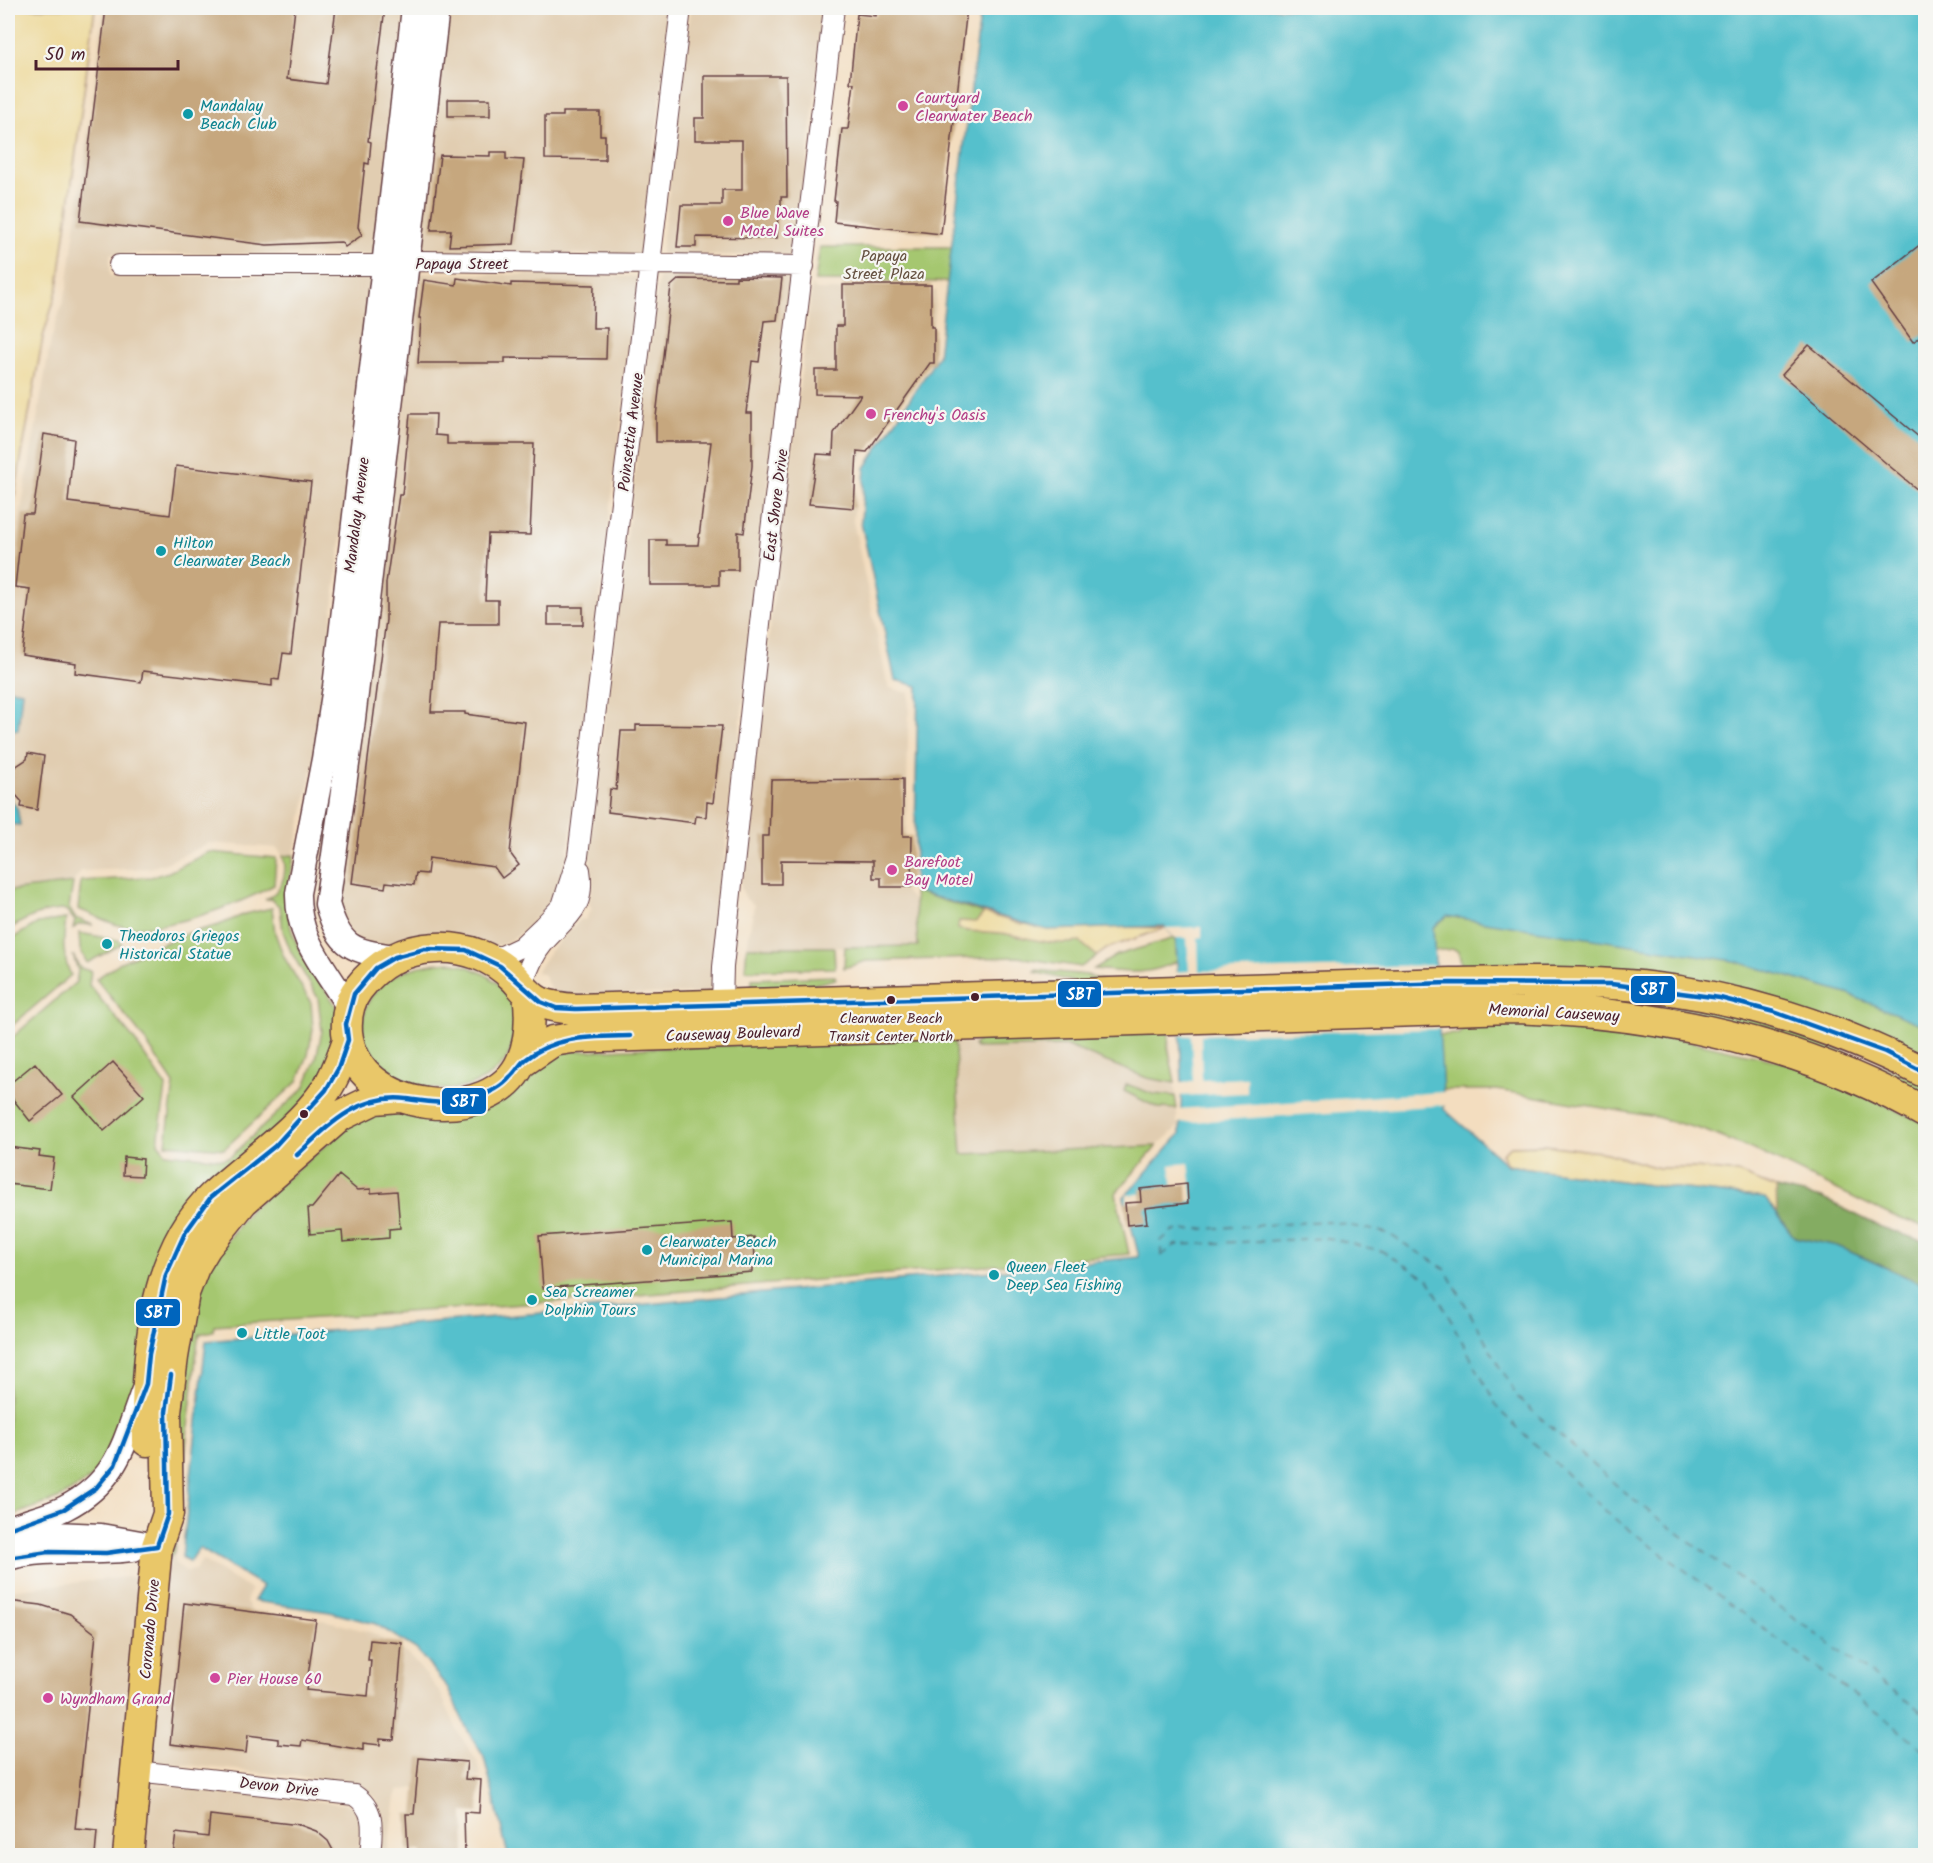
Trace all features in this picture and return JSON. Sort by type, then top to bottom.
[{"type":"main road","points":[[435,948],[466,950],[482,956],[500,966],[525,990],[530,1033],[522,1062],[510,1078],[492,1092],[446,1105],[399,1097],[364,1074],[354,1058],[348,1040],[349,1008],[354,994],[376,968],[395,957],[435,948]]},
{"type":"main road","name":"Memorial Causeway","points":[[1166,1005],[1450,997],[1611,984],[1720,998],[1774,1012],[1885,1052],[1926,1073]]},
{"type":"main road","name":"Causeway Boulevard","points":[[525,990],[556,1008],[576,1009],[722,1004],[1166,1005]]},
{"type":"main road","name":"Memorial Causeway","points":[[1450,997],[1651,1018],[1708,1029],[1815,1063],[1865,1083],[1926,1113]]},
{"type":"main road","name":"Causeway Boulevard","points":[[522,1062],[553,1041],[572,1038],[1166,1005]]},
{"type":"main road","name":"Coronado Drive","points":[[157,1546],[148,1513],[146,1384],[151,1344],[166,1275],[185,1233],[211,1197],[275,1146],[326,1090],[338,1069],[348,1040]]},
{"type":"main road","name":"Coronado Drive","points":[[128,1856],[157,1546],[168,1514],[166,1412],[174,1347],[184,1293],[194,1267],[206,1247],[243,1201],[340,1116],[375,1099],[399,1097]]},
{"type":"street","name":"Mandalay Avenue","points":[[395,957],[358,952],[343,939],[332,920],[327,904],[351,736],[395,264],[414,8]]},
{"type":"street","name":"Mandalay Avenue","points":[[349,1008],[327,970],[313,954],[304,936],[298,915],[298,893],[333,698],[395,264],[437,8]]},
{"type":"street","name":"Poinsettia Avenue","points":[[482,956],[502,956],[521,947],[549,920],[562,906],[578,856],[681,8]]},
{"type":"street","name":"East Shore Drive","points":[[722,1004],[723,967],[753,681],[834,8]]},
{"type":"street","name":"Papaya Street","points":[[119,265],[804,266]]},
{"type":"street","name":"Poinsettia Avenue","points":[[525,990],[529,964],[544,943],[578,907],[583,886],[578,856]]},
{"type":"street","points":[[8,1531],[63,1509],[96,1488],[115,1465],[146,1384]]},
{"type":"street","points":[[8,1531],[101,1536],[157,1546]]},
{"type":"street","points":[[8,1558],[48,1552],[106,1553],[157,1546]]},
{"type":"street","name":"Devon Drive","points":[[136,1771],[354,1795],[365,1802],[372,1815],[370,1856]]},
{"type":"shaded area","points":[[104,8],[405,8],[376,254],[110,254],[110,276],[373,276],[315,756],[294,855],[283,856],[277,848],[209,843],[166,863],[149,868],[81,871],[73,883],[8,891],[8,584],[51,340],[67,288]]},
{"type":"shaded area","points":[[447,8],[671,8],[642,255],[417,251]]},
{"type":"shaded area","points":[[691,8],[825,8],[796,255],[661,255]]},
{"type":"shaded area","points":[[414,273],[639,277],[569,846],[567,847],[568,855],[554,899],[516,937],[500,945],[393,946],[362,942],[350,931],[341,915],[337,885]]},
{"type":"shaded area","points":[[659,277],[793,277],[725,854],[712,993],[553,995],[544,975],[537,972],[538,969],[551,950],[581,919],[585,920],[592,908],[589,904],[593,884],[589,848]]},
{"type":"shaded area","points":[[812,286],[816,290],[937,291],[930,352],[858,463],[853,521],[887,682],[890,688],[909,693],[905,885],[906,893],[915,902],[919,947],[747,947],[754,905],[746,899],[741,888],[742,854]]},
{"type":"shaded area","points":[[1169,1030],[1179,1126],[1157,1146],[962,1154],[954,1036]]},
{"type":"shaded area","points":[[174,1552],[176,1564],[186,1571],[195,1570],[202,1560],[251,1590],[246,1601],[251,1610],[328,1621],[373,1633],[410,1656],[440,1692],[459,1734],[477,1761],[481,1777],[397,1791],[387,1855],[379,1855],[380,1809],[374,1796],[359,1785],[344,1781],[147,1761],[166,1561]]},
{"type":"shaded area","points":[[145,1575],[118,1855],[8,1855],[8,1590]]},
{"type":"shaded area","points":[[145,1783],[351,1805],[362,1818],[360,1855],[138,1856]]},
{"type":"green space","name":"Papaya Street Plaza","points":[[820,247],[952,247],[948,282],[815,281]]},
{"type":"green space","points":[[209,852],[276,858],[274,885],[222,908],[162,925],[120,926],[78,909],[81,881],[151,877],[169,872]]},
{"type":"green space","points":[[294,855],[288,904],[292,932],[303,955],[338,1009],[329,1064],[136,1382],[107,1458],[90,1479],[60,1498],[8,1517],[8,1041],[76,982],[78,971],[73,955],[80,968],[91,971],[89,985],[135,1041],[166,1087],[158,1143],[166,1153],[223,1159],[230,1157],[304,1088],[316,1059],[322,1031],[318,998],[291,952],[283,931],[280,907],[271,899],[265,900],[282,882],[285,870],[283,856]]},
{"type":"green space","points":[[73,883],[69,908],[75,918],[93,925],[79,924],[73,929],[75,921],[66,910],[58,910],[35,915],[8,930],[8,891]]},
{"type":"green space","points":[[914,891],[984,913],[976,922],[959,921],[959,929],[1001,933],[1049,942],[1080,942],[1097,956],[1081,967],[1018,957],[866,961],[844,968],[845,947],[918,946]]},
{"type":"green space","points":[[272,908],[275,933],[284,957],[311,1003],[313,1029],[308,1055],[298,1081],[224,1149],[166,1144],[174,1084],[142,1036],[96,979],[121,962],[185,934],[219,925],[245,914]]},
{"type":"green space","points":[[1447,916],[1691,952],[1811,981],[1869,1001],[1925,1026],[1925,1056],[1859,1026],[1462,970],[1459,952],[1454,949],[1434,951],[1433,928]]},
{"type":"green space","points":[[66,919],[64,948],[71,975],[8,1029],[8,941],[38,923]]},
{"type":"green space","points":[[79,933],[118,940],[122,944],[87,963],[80,949]]},
{"type":"green space","points":[[1175,938],[1177,961],[1166,966],[1136,972],[1094,969],[1117,955]]},
{"type":"green space","points":[[747,947],[834,947],[835,968],[745,970]]},
{"type":"green space","points":[[451,962],[487,975],[505,991],[514,1012],[513,1044],[505,1061],[492,1074],[476,1083],[459,1088],[422,1087],[404,1081],[389,1072],[372,1057],[365,1044],[363,1033],[366,1008],[382,984],[394,976],[422,966]]},
{"type":"green space","points":[[1035,970],[1087,975],[1106,982],[1082,984],[1035,972]]},
{"type":"green space","points":[[835,976],[836,979],[785,991],[752,990],[752,979]]},
{"type":"green space","points":[[1580,992],[1741,1013],[1925,1082],[1925,1100],[1580,999]]},
{"type":"green space","points":[[1465,1021],[1604,1022],[1800,1066],[1925,1123],[1925,1227],[1892,1216],[1759,1152],[1703,1130],[1656,1117],[1497,1090],[1441,1090],[1438,1035],[1460,1034]]},
{"type":"green space","points":[[1169,1030],[1168,1047],[1175,1083],[1147,1078],[1067,1046],[976,1048],[974,1045],[980,1038]]},
{"type":"green space","points":[[954,1036],[962,1154],[1157,1146],[1116,1193],[1129,1254],[567,1301],[214,1325],[213,1331],[200,1334],[198,1340],[174,1552],[166,1561],[176,1412],[203,1272],[250,1210],[361,1115],[522,1079],[556,1052]]},
{"type":"green space","points":[[1126,1084],[1153,1094],[1175,1096],[1177,1109],[1158,1108],[1124,1091]]},
{"type":"green space","points":[[1776,1188],[1822,1198],[1881,1227],[1925,1242],[1925,1285],[1837,1246],[1794,1237],[1777,1214]]},
{"type":"sand","points":[[8,8],[95,8],[58,287],[43,337],[8,531]]},
{"type":"sand","points":[[984,913],[1021,924],[1165,928],[1108,948],[1097,956],[1080,942],[1049,942],[1001,933],[958,929],[959,921],[976,922]]},
{"type":"sand","points":[[1545,1145],[1607,1153],[1658,1168],[1695,1168],[1738,1173],[1776,1188],[1777,1214],[1765,1198],[1649,1185],[1507,1165],[1502,1153],[1511,1146]]},
{"type":"water","points":[[981,8],[1925,8],[1925,1026],[1847,994],[1734,961],[1447,916],[1433,928],[1444,1109],[1507,1165],[1649,1185],[1765,1198],[1794,1237],[1837,1246],[1925,1285],[1925,1855],[508,1855],[484,1757],[467,1729],[447,1687],[416,1649],[376,1624],[330,1612],[254,1601],[263,1586],[199,1548],[190,1562],[182,1557],[206,1341],[627,1306],[1139,1257],[1124,1197],[1180,1134],[1182,1082],[1176,939],[1164,926],[1047,930],[914,891],[918,686],[895,680],[861,522],[865,468],[938,356]]},
{"type":"water","points":[[8,689],[22,691],[18,730],[8,729]]},
{"type":"water","points":[[8,797],[17,808],[20,825],[8,824]]},
{"type":"pier","points":[[1202,927],[1202,937],[1198,938],[1199,971],[1437,965],[1441,1029],[1201,1035],[1202,1080],[1247,1078],[1247,1093],[1178,1096],[1179,1083],[1193,1081],[1191,1036],[1175,1035],[1174,972],[1189,971],[1187,938],[1175,938],[1165,928]]},
{"type":"pier","points":[[1444,1092],[1446,1105],[1177,1123],[1177,1109]]},
{"type":"pier","points":[[1189,1163],[1193,1201],[1127,1209],[1127,1195],[1173,1190],[1170,1165]]},
{"type":"building","name":"Mandalay Beach Club","points":[[106,8],[295,8],[287,79],[326,84],[336,8],[385,8],[368,141],[371,142],[369,164],[365,163],[358,227],[362,235],[345,247],[341,242],[267,245],[80,221]]},
{"type":"building","name":"Courtyard Clearwater Beach","points":[[877,8],[967,8],[941,234],[834,222],[842,129],[848,129],[854,83],[850,83],[857,14],[876,16]]},
{"type":"building","points":[[704,76],[786,76],[787,197],[781,197],[781,205],[778,205],[777,238],[696,237],[696,247],[677,247],[681,205],[722,205],[722,190],[742,190],[742,140],[695,140],[695,118],[704,118]]},
{"type":"building","points":[[448,99],[490,99],[490,116],[448,116]]},
{"type":"building","points":[[563,112],[600,112],[600,135],[605,135],[605,160],[545,159],[545,116],[563,116]]},
{"type":"building","points":[[490,152],[506,152],[506,159],[524,160],[514,244],[449,246],[451,230],[431,230],[440,155],[490,156]]},
{"type":"building","points":[[1926,240],[1926,333],[1913,342],[1871,283]]},
{"type":"building","points":[[736,277],[782,278],[777,320],[764,321],[759,362],[752,361],[746,413],[752,413],[752,466],[744,533],[738,532],[738,570],[719,570],[719,585],[650,585],[650,540],[666,540],[666,545],[698,545],[711,442],[656,442],[656,417],[671,286],[679,279],[736,280]]},
{"type":"building","points":[[457,278],[511,286],[511,283],[594,285],[593,328],[607,328],[606,359],[505,358],[505,363],[418,363],[421,318],[419,318],[424,280],[456,285]]},
{"type":"building","points":[[843,285],[931,285],[931,327],[934,327],[934,363],[930,363],[867,452],[857,451],[854,508],[809,504],[817,454],[833,455],[834,433],[861,395],[815,394],[815,370],[836,370],[836,326],[843,326]]},
{"type":"building","points":[[1809,345],[1926,443],[1926,497],[1782,375]]},
{"type":"building","points":[[410,414],[436,414],[435,435],[447,436],[447,444],[534,444],[530,535],[488,534],[485,600],[498,600],[498,624],[438,624],[431,712],[465,712],[465,714],[525,722],[510,853],[519,865],[502,878],[494,867],[429,858],[427,874],[416,873],[414,885],[386,882],[385,888],[352,883],[386,620],[386,583],[399,495],[402,495]]},
{"type":"building","name":"Hilton Clearwater Beach","points":[[44,434],[74,439],[68,502],[170,515],[176,466],[311,482],[291,654],[283,653],[279,680],[272,679],[272,686],[143,671],[141,682],[75,673],[76,663],[22,655],[30,589],[15,587],[23,514],[33,514]]},
{"type":"building","points":[[548,607],[583,607],[583,625],[548,625]]},
{"type":"building","points":[[636,725],[722,726],[713,803],[707,802],[706,817],[696,816],[695,823],[608,812],[610,789],[616,790],[621,731],[636,731]]},
{"type":"building","points":[[28,753],[44,756],[37,810],[21,807],[22,802],[8,786],[9,771],[27,759]]},
{"type":"building","points":[[903,779],[903,836],[912,836],[911,887],[881,887],[881,878],[873,878],[873,861],[781,860],[781,884],[762,884],[762,836],[769,836],[771,780]]},
{"type":"building","points":[[113,1062],[144,1096],[104,1131],[74,1097]]},
{"type":"building","points":[[35,1063],[62,1095],[30,1121],[8,1093],[8,1085]]},
{"type":"building","points":[[8,1147],[40,1151],[39,1156],[54,1158],[50,1189],[8,1184]]},
{"type":"building","points":[[124,1157],[143,1159],[142,1176],[123,1175]]},
{"type":"building","points":[[339,1175],[357,1190],[371,1189],[371,1193],[397,1191],[400,1228],[389,1229],[389,1238],[343,1242],[342,1231],[310,1234],[308,1208],[312,1208]]},
{"type":"building","points":[[1187,1184],[1188,1203],[1145,1208],[1147,1223],[1127,1225],[1125,1203],[1141,1202],[1140,1189]]},
{"type":"building","name":"Clearwater Beach Municipal Marina","points":[[732,1222],[733,1239],[754,1237],[755,1261],[752,1261],[752,1272],[543,1288],[539,1236]]},
{"type":"building","name":"Wyndham Grand","points":[[8,1601],[41,1605],[70,1614],[96,1634],[75,1829],[97,1831],[95,1856],[8,1856]]},
{"type":"building","points":[[184,1603],[316,1620],[306,1690],[368,1696],[370,1640],[402,1643],[394,1740],[380,1739],[380,1745],[363,1743],[363,1750],[302,1740],[301,1746],[278,1744],[278,1739],[248,1735],[246,1753],[170,1744]]},
{"type":"building","points":[[419,1758],[467,1762],[465,1779],[481,1780],[479,1813],[464,1812],[465,1856],[422,1856],[422,1851],[408,1851],[406,1814],[414,1814]]},
{"type":"building","points":[[210,1815],[300,1825],[316,1831],[328,1841],[336,1856],[173,1856],[176,1833],[208,1837]]},
{"type":"ferry route","points":[[1161,1256],[1161,1241],[1172,1231],[1327,1221],[1387,1233],[1445,1269],[1518,1398],[1632,1499],[1926,1715]]},
{"type":"ferry route","points":[[1161,1256],[1175,1245],[1328,1238],[1382,1251],[1429,1280],[1499,1410],[1611,1516],[1889,1721],[1926,1752]]},
{"type":"transit line","name":"SBT","points":[[8,1529],[64,1509],[96,1488],[115,1465],[146,1384],[149,1354],[166,1275],[185,1233],[211,1197],[275,1146],[326,1090],[338,1069],[348,1040],[346,1024],[354,994],[376,968],[395,957],[425,949],[466,950],[500,966],[541,1002],[556,1008],[576,1009],[1450,983],[1611,984],[1720,998],[1774,1012],[1885,1052],[1926,1073]]},
{"type":"transit line","name":"SBT","points":[[297,1155],[333,1123],[360,1106],[390,1098],[441,1103],[467,1100],[499,1087],[525,1060],[549,1046],[575,1039],[630,1036]]},
{"type":"transit line","name":"SBT","points":[[8,1558],[48,1552],[106,1553],[157,1546],[168,1514],[166,1412],[171,1375]]},
{"type":"place","name":"Courtyard Clearwater Beach","points":[[903,106]]},
{"type":"place","name":"Mandalay Beach Club","points":[[188,114]]},
{"type":"place","name":"Blue Wave Motel Suites","points":[[728,221]]},
{"type":"place","name":"Frenchy's Oasis","points":[[871,414]]},
{"type":"place","name":"Hilton Clearwater Beach","points":[[161,551]]},
{"type":"place","name":"Barefoot Bay Motel","points":[[892,870]]},
{"type":"place","name":"Theodoros Griegos Historical Statue","points":[[107,944]]},
{"type":"place","name":"Clearwater Beach Transit Center North","points":[[891,1000]]},
{"type":"place","name":"Clearwater Beach Municipal Marina","points":[[647,1250]]},
{"type":"place","name":"Queen Fleet Deep Sea Fishing","points":[[994,1275]]},
{"type":"place","name":"Sea Screamer Dolphin Tours","points":[[532,1300]]},
{"type":"place","name":"Little Toot","points":[[242,1333]]},
{"type":"place","name":"Pier House 60","points":[[215,1678]]},
{"type":"place","name":"Wyndham Grand","points":[[48,1698]]}]
